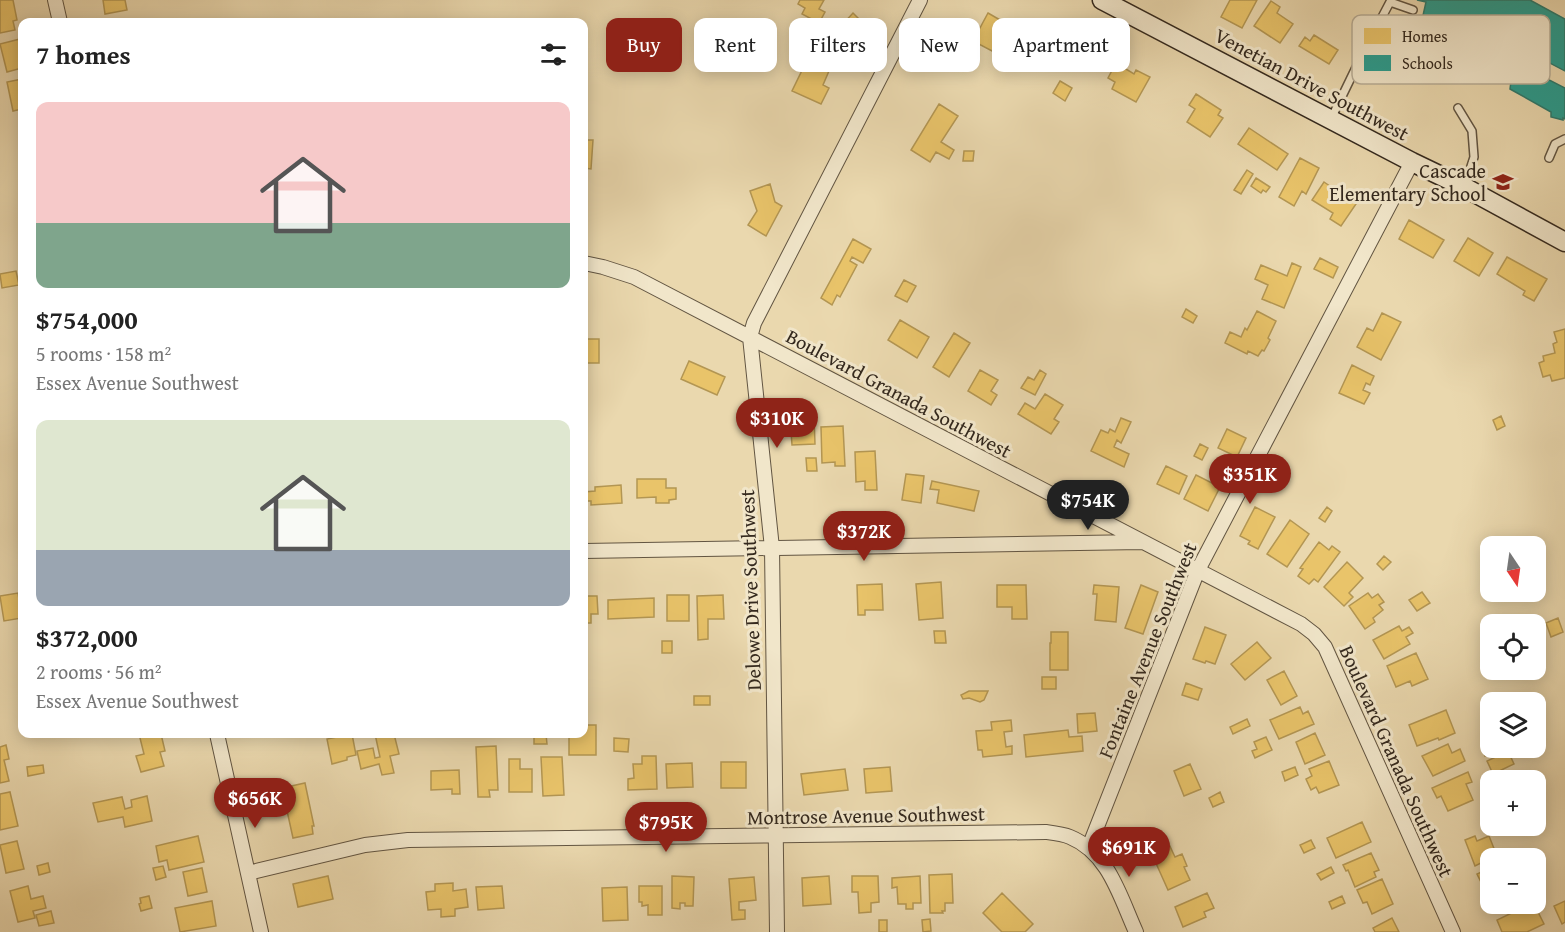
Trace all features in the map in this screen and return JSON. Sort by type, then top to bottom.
[{"type":"street","points":[[55,0],[59,18]]},
{"type":"street","name":"Delowe Drive Southwest","points":[[777,932],[771,548],[750,337],[759,313],[920,0]]},
{"type":"street","name":"Venetian Drive Southwest","points":[[1102,0],[1464,187],[1565,242]]},
{"type":"street","name":"Fontaine Avenue Southwest","points":[[1089,847],[1198,570],[1412,162]]},
{"type":"street","name":"Boulevard Granada Southwest","points":[[588,264],[634,277],[1145,542],[1301,624],[1314,634],[1325,646],[1454,932]]},
{"type":"street","points":[[588,551],[1145,542]]},
{"type":"street","points":[[218,738],[261,932]]},
{"type":"street","name":"Montrose Avenue Southwest","points":[[248,873],[365,845],[408,840],[1046,832],[1069,836],[1089,847]]},
{"type":"street","points":[[1089,847],[1101,859],[1109,873],[1136,932]]},
{"type":"lane","points":[[1383,15],[1390,2],[1413,10]]},
{"type":"lane","points":[[1331,120],[1352,76]]},
{"type":"lane","points":[[1458,108],[1472,130],[1474,157],[1464,187]]},
{"type":"lane","points":[[1549,159],[1555,144],[1565,139]]},
{"type":"building: Homes","points":[[0,0],[13,0],[17,20],[13,21],[15,30],[0,33]]},
{"type":"building: Homes","points":[[103,0],[125,0],[127,10],[105,14]]},
{"type":"building: Homes","points":[[800,0],[824,0],[819,9],[825,12],[822,18],[810,18],[802,14],[805,8],[798,4]]},
{"type":"building: Homes","points":[[1230,0],[1257,0],[1242,28],[1221,17]]},
{"type":"building: Homes","points":[[1271,1],[1280,7],[1277,13],[1293,24],[1280,43],[1254,26]]},
{"type":"building: Homes","points":[[853,13],[858,18],[848,18]]},
{"type":"building: Homes","points":[[988,13],[997,18],[992,18],[992,51],[980,45],[980,28]]},
{"type":"building: Homes","points":[[1314,35],[1338,50],[1329,64],[1299,46],[1305,37],[1310,41]]},
{"type":"building: Homes","points":[[18,40],[18,69],[7,72],[0,44]]},
{"type":"building: Homes","points":[[1136,70],[1150,77],[1136,102],[1112,89],[1115,82],[1108,78],[1111,72],[1130,72],[1134,74]]},
{"type":"building: Homes","points":[[801,72],[829,72],[823,85],[829,88],[821,104],[792,91]]},
{"type":"building: Homes","points":[[18,80],[18,110],[13,111],[7,82]]},
{"type":"building: Homes","points":[[1060,81],[1072,88],[1065,101],[1053,93]]},
{"type":"building: Homes","points":[[1196,94],[1221,110],[1218,115],[1223,118],[1210,137],[1187,122],[1195,109],[1189,105]]},
{"type":"building: Homes","points":[[939,104],[958,116],[941,142],[954,150],[949,159],[936,152],[930,162],[911,150]]},
{"type":"building: Homes","points":[[1249,128],[1288,154],[1277,170],[1238,144]]},
{"type":"building: Homes","points":[[588,140],[593,140],[591,169],[588,169]]},
{"type":"building: Homes","points":[[964,151],[974,151],[973,161],[963,161]]},
{"type":"building: Homes","points":[[1300,158],[1319,168],[1306,194],[1302,191],[1294,206],[1279,197]]},
{"type":"building: Homes","points":[[1247,170],[1253,174],[1241,194],[1234,190]]},
{"type":"building: Homes","points":[[1256,178],[1270,187],[1266,192],[1263,190],[1261,193],[1251,186]]},
{"type":"building: Homes","points":[[1324,182],[1356,204],[1341,226],[1330,219],[1333,213],[1312,200]]},
{"type":"building: Homes","points":[[770,184],[775,202],[782,206],[766,236],[748,225],[757,211],[750,191]]},
{"type":"building: Homes","points":[[1409,220],[1444,240],[1433,258],[1399,239]]},
{"type":"building: Homes","points":[[1468,238],[1493,253],[1479,276],[1454,261]]},
{"type":"building: Homes","points":[[853,239],[871,249],[863,263],[852,257],[850,261],[857,265],[840,297],[837,295],[832,305],[821,298]]},
{"type":"building: Homes","points":[[1507,257],[1547,279],[1534,301],[1523,295],[1525,291],[1497,274]]},
{"type":"building: Homes","points":[[1320,258],[1338,267],[1333,278],[1314,269]]},
{"type":"building: Homes","points":[[1292,263],[1301,267],[1284,308],[1262,299],[1268,285],[1255,279],[1261,265],[1287,276]]},
{"type":"building: Homes","points":[[16,271],[18,285],[2,288],[0,274]]},
{"type":"building: Homes","points":[[904,280],[916,286],[907,302],[895,296]]},
{"type":"building: Homes","points":[[1186,309],[1197,316],[1193,323],[1182,317]]},
{"type":"building: Homes","points":[[1257,311],[1276,321],[1264,351],[1262,350],[1258,356],[1248,351],[1247,354],[1225,343],[1230,332],[1241,337]]},
{"type":"building: Homes","points":[[1382,313],[1401,322],[1381,360],[1357,347],[1367,328],[1373,331]]},
{"type":"building: Homes","points":[[900,320],[929,337],[917,358],[888,340]]},
{"type":"building: Homes","points":[[1565,329],[1565,378],[1552,381],[1550,375],[1543,377],[1539,363],[1544,361],[1543,356],[1555,353],[1553,344],[1557,342],[1554,332]]},
{"type":"building: Homes","points":[[954,333],[970,343],[949,377],[933,367]]},
{"type":"building: Homes","points":[[588,339],[599,339],[599,363],[588,363]]},
{"type":"building: Homes","points":[[689,361],[725,377],[717,395],[681,379]]},
{"type":"building: Homes","points":[[1352,365],[1374,376],[1370,385],[1366,383],[1363,390],[1370,393],[1364,404],[1339,393]]},
{"type":"building: Homes","points":[[980,370],[998,380],[991,391],[997,395],[991,405],[968,391]]},
{"type":"building: Homes","points":[[1040,370],[1046,374],[1035,395],[1021,388],[1028,377],[1034,380]]},
{"type":"building: Homes","points":[[1045,394],[1063,405],[1054,419],[1059,422],[1051,434],[1018,414],[1025,403],[1035,409]]},
{"type":"building: Homes","points":[[814,415],[815,444],[792,445],[790,417]]},
{"type":"building: Homes","points":[[1501,416],[1505,426],[1497,430],[1493,420]]},
{"type":"building: Homes","points":[[1121,418],[1131,422],[1121,443],[1117,440],[1114,447],[1129,454],[1124,467],[1091,451],[1101,430],[1108,433],[1110,429],[1115,432]]},
{"type":"building: Homes","points":[[843,426],[845,466],[835,466],[835,462],[822,463],[821,427]]},
{"type":"building: Homes","points":[[1227,429],[1246,438],[1237,457],[1218,448]]},
{"type":"building: Homes","points":[[1200,444],[1208,448],[1202,460],[1194,456]]},
{"type":"building: Homes","points":[[875,451],[877,490],[865,490],[865,481],[856,482],[855,452]]},
{"type":"building: Homes","points":[[806,458],[816,458],[817,471],[807,471]]},
{"type":"building: Homes","points":[[1166,466],[1187,476],[1179,494],[1157,484]]},
{"type":"building: Homes","points":[[906,474],[924,476],[921,503],[902,500]]},
{"type":"building: Homes","points":[[1196,475],[1220,487],[1208,511],[1184,499]]},
{"type":"building: Homes","points":[[637,479],[666,479],[666,488],[676,488],[676,499],[669,500],[669,503],[656,503],[656,497],[637,498]]},
{"type":"building: Homes","points":[[932,481],[979,491],[974,511],[937,503],[939,490],[930,489]]},
{"type":"building: Homes","points":[[621,485],[622,503],[591,505],[591,501],[588,501],[588,492],[595,491],[595,487]]},
{"type":"building: Homes","points":[[1255,507],[1275,517],[1258,549],[1248,544],[1250,541],[1240,536]]},
{"type":"building: Homes","points":[[1327,507],[1332,511],[1325,522],[1319,518]]},
{"type":"building: Homes","points":[[1290,520],[1309,534],[1287,567],[1267,554]]},
{"type":"building: Homes","points":[[1319,542],[1329,550],[1332,546],[1340,552],[1318,582],[1314,579],[1309,584],[1298,576],[1303,569],[1300,568]]},
{"type":"building: Homes","points":[[1384,556],[1391,562],[1383,570],[1377,564]]},
{"type":"building: Homes","points":[[1347,562],[1363,578],[1349,593],[1353,597],[1344,606],[1324,587]]},
{"type":"building: Homes","points":[[941,582],[943,618],[919,620],[916,584]]},
{"type":"building: Homes","points":[[882,584],[883,610],[865,610],[865,615],[858,615],[857,585]]},
{"type":"building: Homes","points":[[997,585],[1026,585],[1027,619],[1012,619],[1012,607],[997,607]]},
{"type":"building: Homes","points":[[1094,585],[1119,587],[1116,622],[1095,620],[1097,594],[1093,594]]},
{"type":"building: Homes","points":[[1141,585],[1158,592],[1143,634],[1125,628]]},
{"type":"building: Homes","points":[[1422,592],[1430,603],[1417,611],[1409,600]]},
{"type":"building: Homes","points":[[18,593],[18,619],[4,621],[0,596]]},
{"type":"building: Homes","points":[[1368,593],[1372,598],[1378,594],[1384,602],[1379,605],[1383,610],[1373,618],[1375,622],[1365,629],[1349,606]]},
{"type":"building: Homes","points":[[667,595],[689,595],[689,621],[667,621]]},
{"type":"building: Homes","points":[[723,595],[724,619],[708,619],[708,639],[698,640],[697,596]]},
{"type":"building: Homes","points":[[588,596],[597,596],[598,614],[591,614],[591,623],[588,623]]},
{"type":"building: Homes","points":[[654,598],[654,617],[608,619],[608,600]]},
{"type":"building: Homes","points":[[1558,618],[1563,632],[1551,637],[1546,623]]},
{"type":"building: Homes","points":[[1399,626],[1402,631],[1409,627],[1413,633],[1406,637],[1410,644],[1384,659],[1373,640]]},
{"type":"building: Homes","points":[[1205,627],[1226,635],[1215,664],[1193,659]]},
{"type":"building: Homes","points":[[934,631],[945,631],[946,643],[935,643]]},
{"type":"building: Homes","points":[[1051,632],[1068,632],[1068,670],[1050,670]]},
{"type":"building: Homes","points":[[662,641],[672,641],[672,653],[662,653]]},
{"type":"building: Homes","points":[[1257,642],[1271,658],[1245,680],[1231,664]]},
{"type":"building: Homes","points":[[1416,653],[1428,679],[1412,686],[1410,681],[1396,687],[1387,666]]},
{"type":"building: Homes","points":[[1284,671],[1297,696],[1281,705],[1267,680]]},
{"type":"building: Homes","points":[[1042,677],[1056,677],[1056,689],[1042,689]]},
{"type":"building: Homes","points":[[1186,683],[1202,689],[1198,700],[1182,695]]},
{"type":"building: Homes","points":[[969,691],[988,691],[984,700],[980,702],[969,698],[963,699],[961,695]]},
{"type":"building: Homes","points":[[694,696],[710,696],[710,705],[694,705]]},
{"type":"building: Homes","points":[[1300,707],[1303,714],[1308,711],[1314,724],[1279,739],[1270,720]]},
{"type":"building: Homes","points":[[1446,710],[1455,733],[1417,746],[1409,725]]},
{"type":"building: Homes","points":[[1095,713],[1097,731],[1078,733],[1077,714]]},
{"type":"building: Homes","points":[[1247,719],[1250,726],[1233,734],[1230,727]]},
{"type":"building: Homes","points":[[1011,720],[1012,731],[1004,732],[1006,747],[1012,746],[1012,754],[983,757],[982,750],[978,750],[976,731],[992,730],[991,722]]},
{"type":"building: Homes","points":[[588,725],[596,725],[596,755],[569,755],[569,738],[588,738]]},
{"type":"building: Homes","points":[[1068,730],[1069,737],[1082,736],[1083,751],[1026,757],[1024,735]]},
{"type":"building: Homes","points":[[1315,733],[1325,755],[1305,764],[1296,742]]},
{"type":"building: Homes","points":[[1266,737],[1272,750],[1255,758],[1252,751],[1257,749],[1254,742]]},
{"type":"building: Homes","points":[[140,738],[162,738],[165,751],[160,752],[164,766],[141,772],[136,756],[144,754]]},
{"type":"building: Homes","points":[[353,738],[356,755],[332,764],[327,739]]},
{"type":"building: Homes","points":[[376,738],[395,738],[399,754],[390,756],[394,773],[382,775],[379,764],[361,769],[357,751],[373,748],[375,758],[380,757]]},
{"type":"building: Homes","points":[[534,738],[546,738],[547,744],[534,744]]},
{"type":"building: Homes","points":[[614,738],[629,739],[628,752],[614,751]]},
{"type":"building: Homes","points":[[1448,744],[1452,753],[1460,749],[1465,761],[1433,776],[1422,756]]},
{"type":"building: Homes","points":[[6,745],[9,759],[4,760],[9,781],[0,783],[0,747]]},
{"type":"building: Homes","points":[[496,746],[498,790],[489,790],[490,797],[478,797],[476,747]]},
{"type":"building: Homes","points":[[642,756],[656,756],[657,789],[628,790],[628,779],[634,778],[633,764],[642,764]]},
{"type":"building: Homes","points":[[541,757],[562,757],[564,795],[543,796]]},
{"type":"building: Homes","points":[[1493,758],[1511,758],[1514,764],[1501,770],[1491,770],[1487,761]]},
{"type":"building: Homes","points":[[509,759],[520,759],[520,769],[532,769],[532,792],[509,792]]},
{"type":"building: Homes","points":[[1329,761],[1339,785],[1319,793],[1316,787],[1311,790],[1306,779],[1312,776],[1309,769]]},
{"type":"building: Homes","points":[[721,762],[746,762],[746,788],[721,788]]},
{"type":"building: Homes","points":[[692,763],[693,787],[667,788],[666,764]]},
{"type":"building: Homes","points":[[1190,764],[1201,789],[1184,796],[1174,771]]},
{"type":"building: Homes","points":[[43,765],[44,773],[28,776],[27,767]]},
{"type":"building: Homes","points":[[890,767],[892,791],[866,793],[864,769]]},
{"type":"building: Homes","points":[[1295,767],[1298,775],[1285,781],[1282,772]]},
{"type":"building: Homes","points":[[845,769],[848,790],[804,795],[801,774]]},
{"type":"building: Homes","points":[[459,770],[460,794],[452,794],[452,789],[431,790],[431,771]]},
{"type":"building: Homes","points":[[1468,772],[1472,782],[1466,784],[1473,800],[1448,811],[1441,796],[1437,798],[1432,788]]},
{"type":"building: Homes","points":[[305,783],[314,826],[312,826],[313,834],[293,838],[282,788]]},
{"type":"building: Homes","points":[[10,792],[18,826],[0,830],[0,794]]},
{"type":"building: Homes","points":[[1220,792],[1224,802],[1213,807],[1209,798]]},
{"type":"building: Homes","points":[[147,796],[152,821],[125,827],[123,817],[98,822],[93,803],[122,797],[125,809],[132,807],[131,800]]},
{"type":"building: Homes","points":[[1362,822],[1371,842],[1336,858],[1327,838]]},
{"type":"building: Homes","points":[[198,836],[204,862],[169,870],[167,860],[159,862],[156,846]]},
{"type":"building: Homes","points":[[1475,836],[1477,841],[1489,836],[1494,848],[1480,848],[1480,864],[1475,866],[1465,840]]},
{"type":"building: Homes","points":[[1311,840],[1315,848],[1304,853],[1300,845]]},
{"type":"building: Homes","points":[[17,841],[24,869],[6,873],[0,845]]},
{"type":"building: Homes","points":[[1168,842],[1175,857],[1182,854],[1187,866],[1184,867],[1190,880],[1168,890],[1150,850]]},
{"type":"building: Homes","points":[[1371,853],[1379,870],[1374,872],[1376,877],[1355,887],[1348,870],[1346,871],[1343,865]]},
{"type":"building: Homes","points":[[48,863],[50,872],[39,875],[37,866]]},
{"type":"building: Homes","points":[[163,866],[166,877],[156,880],[153,868]]},
{"type":"building: Homes","points":[[1331,867],[1334,873],[1321,880],[1317,874]]},
{"type":"building: Homes","points":[[202,868],[207,892],[188,896],[183,872]]},
{"type":"building: Homes","points":[[952,874],[953,903],[945,903],[943,913],[930,913],[929,875]]},
{"type":"building: Homes","points":[[328,876],[333,899],[298,907],[293,884]]},
{"type":"building: Homes","points":[[672,876],[694,877],[693,906],[680,903],[680,909],[672,908]]},
{"type":"building: Homes","points":[[829,876],[831,904],[803,906],[802,878]]},
{"type":"building: Homes","points":[[852,876],[878,876],[879,902],[871,903],[871,912],[859,913],[858,892],[852,892]]},
{"type":"building: Homes","points":[[920,876],[921,903],[913,903],[913,909],[906,909],[906,904],[898,904],[897,887],[892,888],[892,878]]},
{"type":"building: Homes","points":[[754,877],[756,900],[739,902],[739,910],[745,910],[745,919],[732,920],[729,879]]},
{"type":"building: Homes","points":[[1382,879],[1393,904],[1372,914],[1367,902],[1363,903],[1357,890]]},
{"type":"building: Homes","points":[[453,883],[453,891],[466,889],[468,907],[455,909],[455,916],[441,917],[441,909],[428,910],[426,892],[435,891],[435,884]]},
{"type":"building: Homes","points":[[28,886],[31,899],[43,896],[46,908],[33,911],[35,918],[18,922],[10,891]]},
{"type":"building: Homes","points":[[502,886],[504,908],[478,910],[476,887]]},
{"type":"building: Homes","points":[[639,886],[662,886],[662,915],[648,915],[648,905],[642,906],[642,902],[639,902]]},
{"type":"building: Homes","points":[[627,887],[628,920],[603,921],[602,888]]},
{"type":"building: Homes","points":[[1002,893],[1033,924],[1025,932],[1002,932],[983,913]]},
{"type":"building: Homes","points":[[1207,893],[1214,908],[1204,912],[1206,917],[1183,927],[1175,907]]},
{"type":"building: Homes","points":[[149,896],[152,908],[141,911],[140,898]]},
{"type":"building: Homes","points":[[1342,896],[1345,903],[1332,909],[1329,902]]},
{"type":"building: Homes","points":[[212,901],[216,926],[180,932],[175,908]]},
{"type":"building: Homes","points":[[1565,901],[1565,922],[1562,924],[1554,906]]},
{"type":"building: Homes","points":[[51,911],[54,923],[39,926],[36,915]]},
{"type":"building: Homes","points":[[1510,914],[1539,914],[1544,924],[1527,932],[1502,932],[1497,920]]},
{"type":"building: Homes","points":[[1392,918],[1399,932],[1375,932],[1373,928]]},
{"type":"building: Homes","points":[[930,919],[931,931],[923,932],[922,920]]},
{"type":"building: Homes","points":[[879,920],[887,920],[887,932],[879,932]]},
{"type":"building: Schools","points":[[1417,0],[1530,0],[1565,19],[1565,71],[1550,63],[1550,15],[1423,15],[1426,2]]},
{"type":"building: Schools","points":[[1550,80],[1565,88],[1565,119],[1551,117],[1551,112],[1510,89],[1511,84],[1550,84]]},
{"type":"place","name":"Cascade Elementary School","points":[[1503,182]]}]
